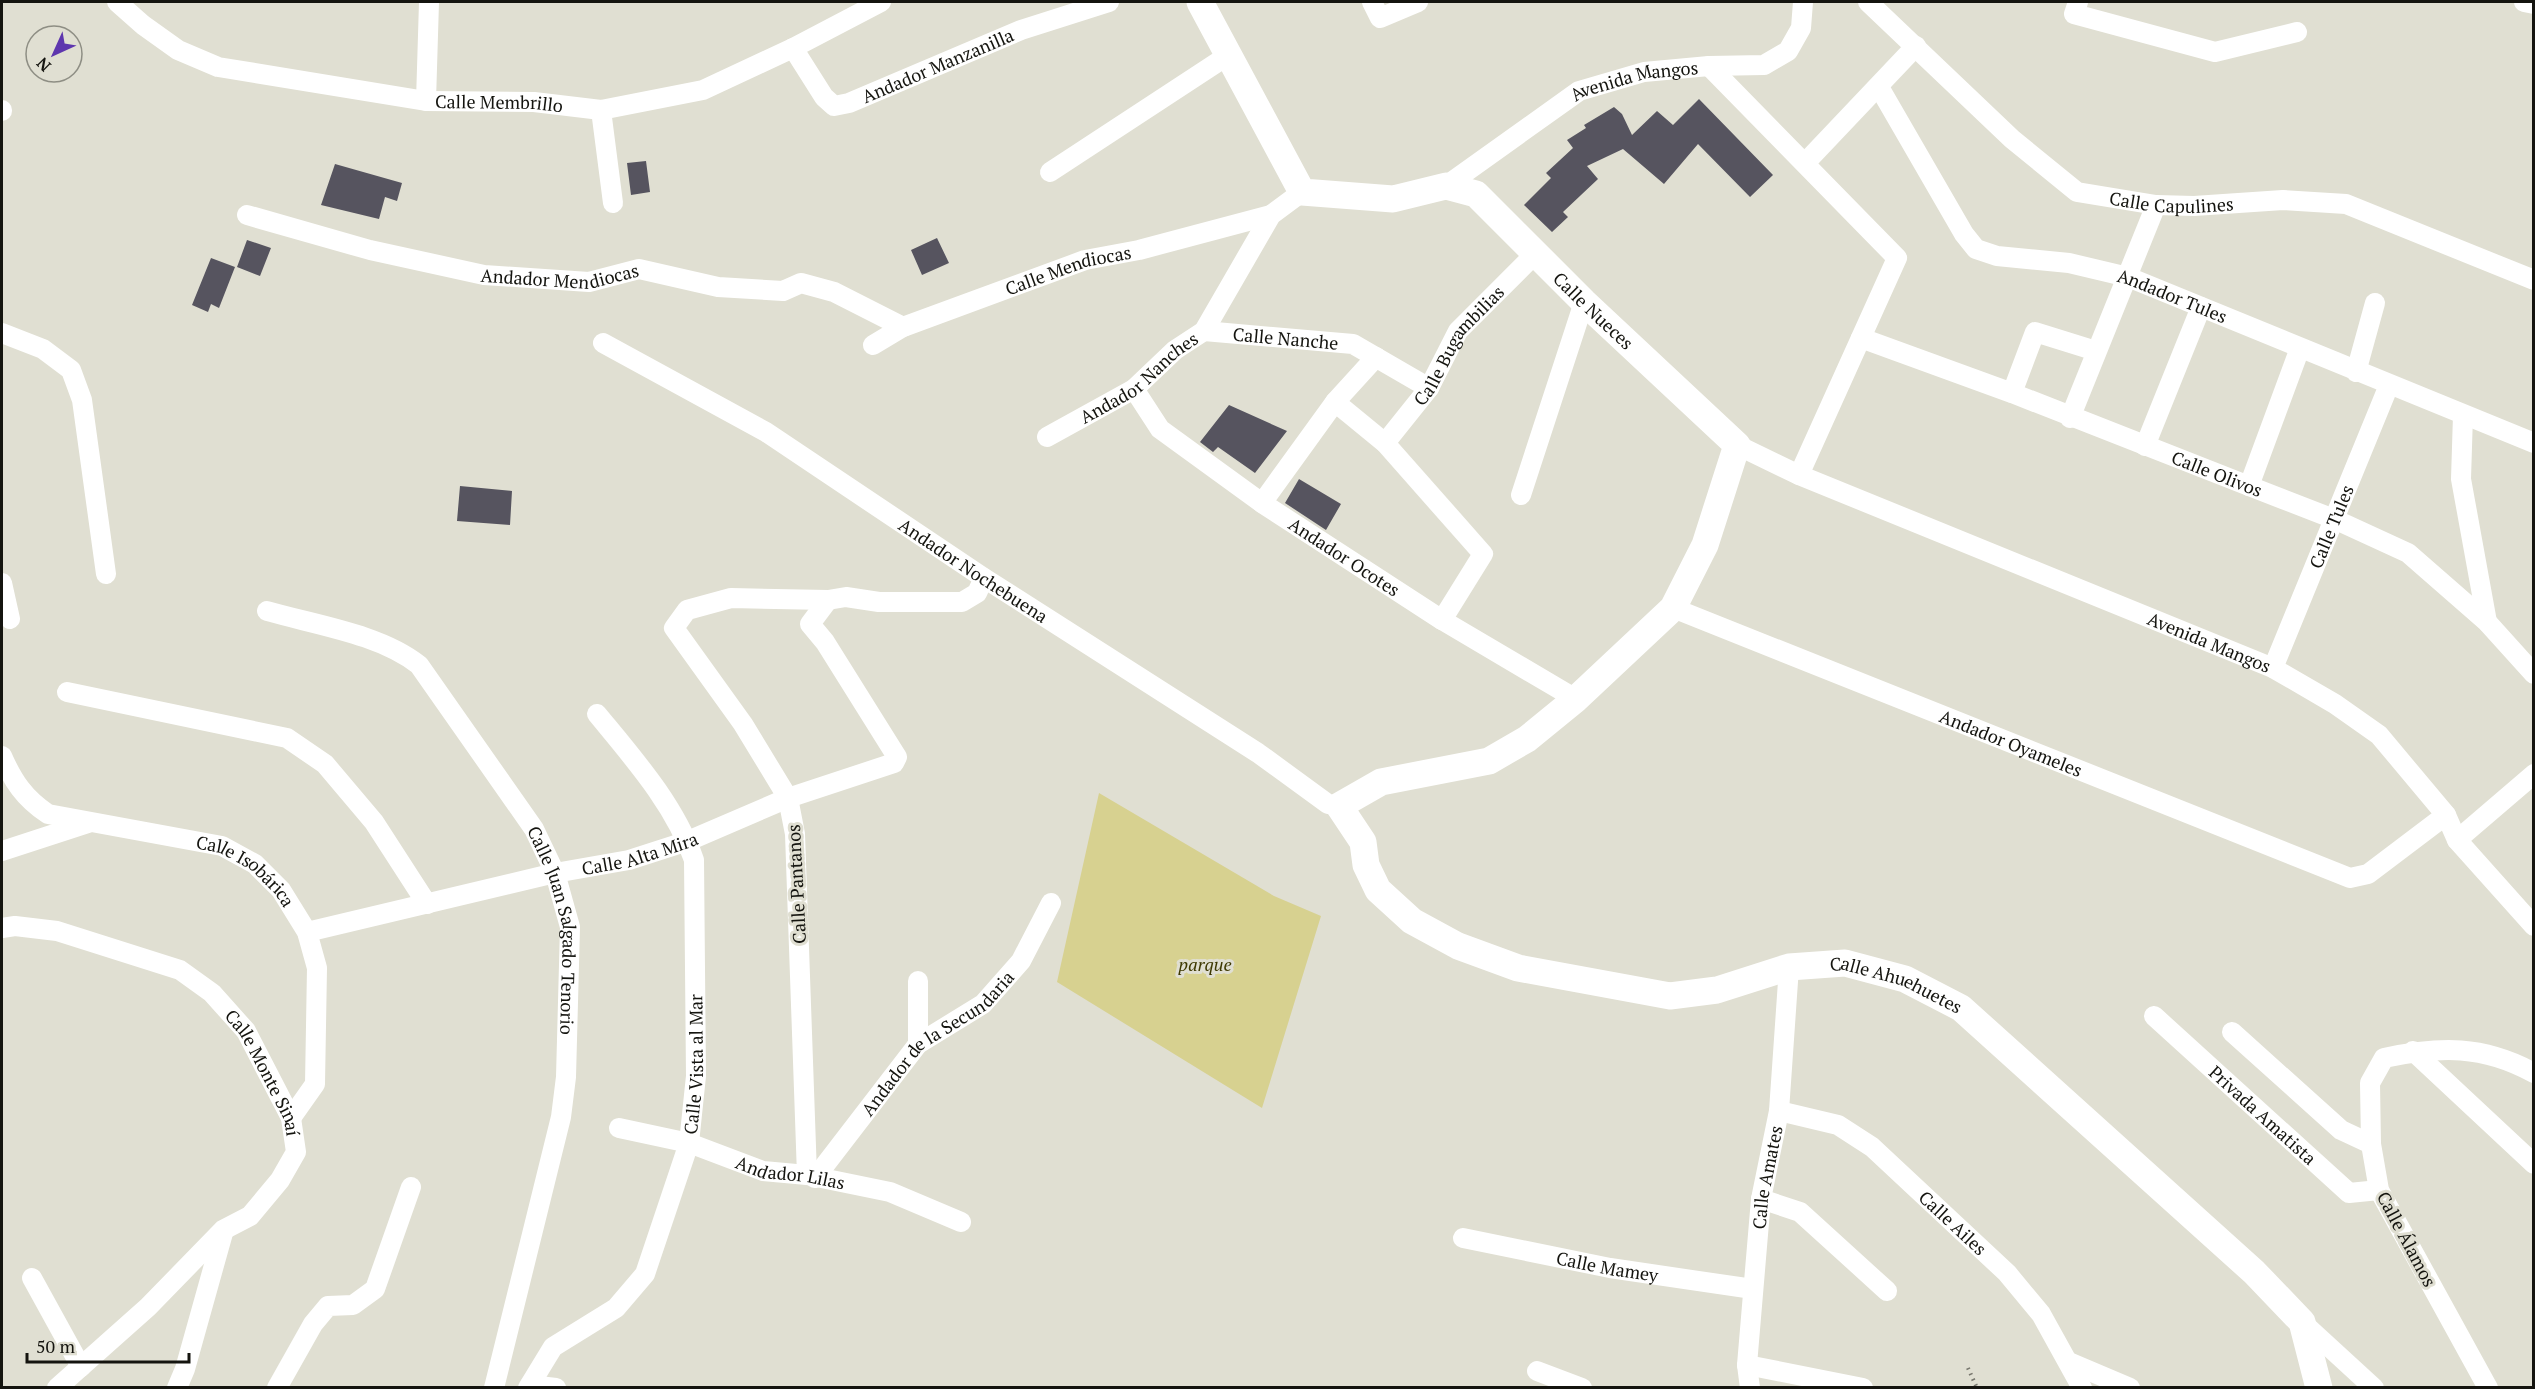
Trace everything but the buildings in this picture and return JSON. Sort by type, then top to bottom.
[{"type":"main road","points":[[1200,2],[1302,192]]},
{"type":"main road","name":"Avenida Mangos","points":[[1302,192],[1393,199],[1446,186]]},
{"type":"main road","name":"Calle Nueces","points":[[1446,186],[1476,194],[1584,302],[1737,445]]},
{"type":"main road","points":[[1339,806],[1381,782],[1489,761],[1527,739],[1576,699],[1672,608],[1705,545],[1737,445]]},
{"type":"main road","name":"Calle Ahuehuetes","points":[[1339,806],[1363,842],[1366,865],[1378,890],[1412,921],[1458,946],[1518,968],[1670,996],[1717,990],[1789,967],[1845,963],[1905,979],[1961,1008],[2254,1272],[2302,1322],[2319,1388]]},
{"type":"street","name":"Calle Membrillo","points":[[117,2],[143,25],[178,50],[218,67],[426,101],[534,102],[601,110],[703,90],[793,48],[881,2]]},
{"type":"street","points":[[426,101],[429,2]]},
{"type":"street","name":"Andador Manzanilla","points":[[793,48],[824,97],[834,106],[842,105],[1021,30],[1109,2]]},
{"type":"street","points":[[1376,10],[1418,2]]},
{"type":"street","points":[[1709,66],[1764,65],[1788,51],[1802,28],[1803,2]]},
{"type":"street","name":"Calle Capulines","points":[[1868,2],[2012,139],[2078,192],[2156,205],[2194,206],[2283,200],[2346,204],[2534,280]]},
{"type":"street","points":[[2078,2],[2074,14],[2215,52],[2297,32]]},
{"type":"street","points":[[2524,2],[2534,4]]},
{"type":"street","points":[[1806,162],[1916,46]]},
{"type":"street","points":[[1050,172],[1227,56]]},
{"type":"street","name":"Avenida Mangos","points":[[1446,186],[1579,91],[1644,72],[1709,66],[1806,162],[1897,258],[1799,475]]},
{"type":"street","name":"Andador Tules","points":[[1879,87],[1964,234],[1976,249],[1997,256],[2069,263],[2128,277],[2534,443]]},
{"type":"street","points":[[601,110],[613,203]]},
{"type":"street","name":"Andador Nanches","points":[[1047,437],[1134,389],[1175,350],[1204,331],[1271,215],[1302,192]]},
{"type":"street","points":[[2070,418],[2156,205]]},
{"type":"street","name":"Andador Mendiocas","points":[[247,214],[370,250],[484,275],[588,282],[639,269],[718,287],[783,291],[801,283],[834,292],[903,327]]},
{"type":"street","name":"Calle Mendiocas","points":[[873,345],[903,327],[1085,260],[1139,250],[1271,215]]},
{"type":"street","name":"Calle Bugambilias","points":[[1385,443],[1429,388],[1458,331],[1536,253]]},
{"type":"street","points":[[1521,495],[1584,302]]},
{"type":"street","points":[[2356,372],[2375,303]]},
{"type":"street","points":[[2145,446],[2201,307]]},
{"type":"street","name":"Calle Nanche","points":[[1204,331],[1353,344],[1429,388]]},
{"type":"street","points":[[2012,393],[2035,332],[2096,351]]},
{"type":"street","points":[[2,333],[43,349],[71,370],[82,400],[106,574]]},
{"type":"street","name":"Calle Olivos","points":[[1861,338],[2012,393],[2070,418],[2334,519],[2408,553],[2487,622],[2534,674]]},
{"type":"street","name":"Andador Nochebuena","points":[[603,343],[766,432],[984,578],[1258,753],[1328,804],[1339,806]]},
{"type":"street","points":[[2249,486],[2300,348]]},
{"type":"street","points":[[1262,503],[1335,402],[1376,357]]},
{"type":"street","name":"Calle Tules","points":[[2273,668],[2389,385]]},
{"type":"street","name":"Andador Ocotes","points":[[1134,389],[1160,429],[1262,503],[1443,620],[1576,699]]},
{"type":"street","points":[[1335,402],[1385,443],[1483,555],[1443,620]]},
{"type":"street","points":[[2463,415],[2461,479],[2487,622]]},
{"type":"street","name":"Avenida Mangos","points":[[1737,445],[1799,475],[2273,668],[2335,704],[2379,735],[2446,815],[2457,840],[2534,926]]},
{"type":"street","points":[[828,600],[846,597],[879,602],[962,602],[977,593],[984,578]]},
{"type":"street","points":[[2,583],[10,618]]},
{"type":"street","name":"Calle Pantanos","points":[[811,1177],[795,834],[788,798],[743,724],[674,628],[687,610],[731,598],[828,600]]},
{"type":"street","name":"Calle Alta Mira","points":[[307,932],[555,873],[629,861],[688,841],[788,798],[894,763],[897,757],[825,642],[810,624],[828,600]]},
{"type":"street","name":"Andador Oyameles","points":[[1672,608],[2350,878],[2368,873],[2446,815]]},
{"type":"street","name":"Calle Juan Salgado Tenorio","points":[[267,611],[378,643],[403,652],[419,665],[534,829],[555,873],[570,927],[565,1087],[561,1118],[494,1388]]},
{"type":"street","points":[[67,692],[287,738],[325,764],[332,772],[374,822],[427,904]]},
{"type":"street","name":"Calle Vista al Mar","points":[[529,1386],[553,1347],[616,1308],[645,1274],[689,1143],[696,1076],[694,860],[688,841],[646,772],[597,714]]},
{"type":"street","name":"Calle Isobárica","points":[[2,756],[12,779],[29,801],[48,814],[222,846],[255,864],[281,890],[307,932],[317,968],[315,1084],[291,1118]]},
{"type":"street","points":[[2457,840],[2534,774]]},
{"type":"street","points":[[2,851],[90,822]]},
{"type":"street","name":"Andador de la Secundaria","points":[[811,1177],[918,1044],[983,1004],[1021,960],[1051,903]]},
{"type":"street","name":"Calle Monte Sinaí","points":[[2,928],[15,926],[57,931],[180,970],[212,993],[246,1031],[291,1118],[296,1152],[285,1171],[250,1216],[223,1230],[148,1307],[57,1388]]},
{"type":"street","name":"Calle Amates","points":[[1750,1388],[1746,1365],[1761,1199],[1779,1111],[1789,967]]},
{"type":"street","points":[[918,981],[918,1044]]},
{"type":"street","name":"Privada Amatista","points":[[2154,1016],[2349,1194],[2379,1190]]},
{"type":"street","points":[[2232,1032],[2341,1130],[2371,1144]]},
{"type":"street","name":"Calle Álamos","points":[[2488,1388],[2379,1190],[2371,1144],[2370,1083],[2384,1058],[2413,1052],[2466,1049],[2509,1059],[2534,1073]]},
{"type":"street","points":[[2413,1052],[2534,1164]]},
{"type":"street","name":"Calle Ailes","points":[[1779,1111],[1838,1125],[1872,1147],[2007,1273],[2041,1314],[2071,1364],[2082,1388]]},
{"type":"street","name":"Andador Lilas","points":[[620,1128],[689,1143],[763,1171],[811,1177],[890,1192],[962,1222]]},
{"type":"street","points":[[277,1388],[313,1324],[328,1306],[353,1305],[375,1289],[411,1188]]},
{"type":"street","points":[[1761,1199],[1800,1212],[1887,1291]]},
{"type":"street","points":[[177,1388],[185,1369],[223,1230]]},
{"type":"street","name":"Calle Mamey","points":[[1463,1238],[1610,1268],[1753,1289]]},
{"type":"street","points":[[32,1278],[81,1367]]},
{"type":"street","points":[[2302,1322],[2374,1388]]},
{"type":"street","points":[[2071,1364],[2130,1388]]},
{"type":"street","points":[[1746,1365],[1863,1388]]},
{"type":"street","points":[[1537,1371],[1582,1388]]},
{"type":"street","points":[[529,1386],[555,1388]]},
{"type":"path","points":[[1968,1368],[1977,1388]]},
{"type":"green space","name":"parque","points":[[1099,793],[1274,896],[1321,916],[1262,1108],[1057,982]]}]
